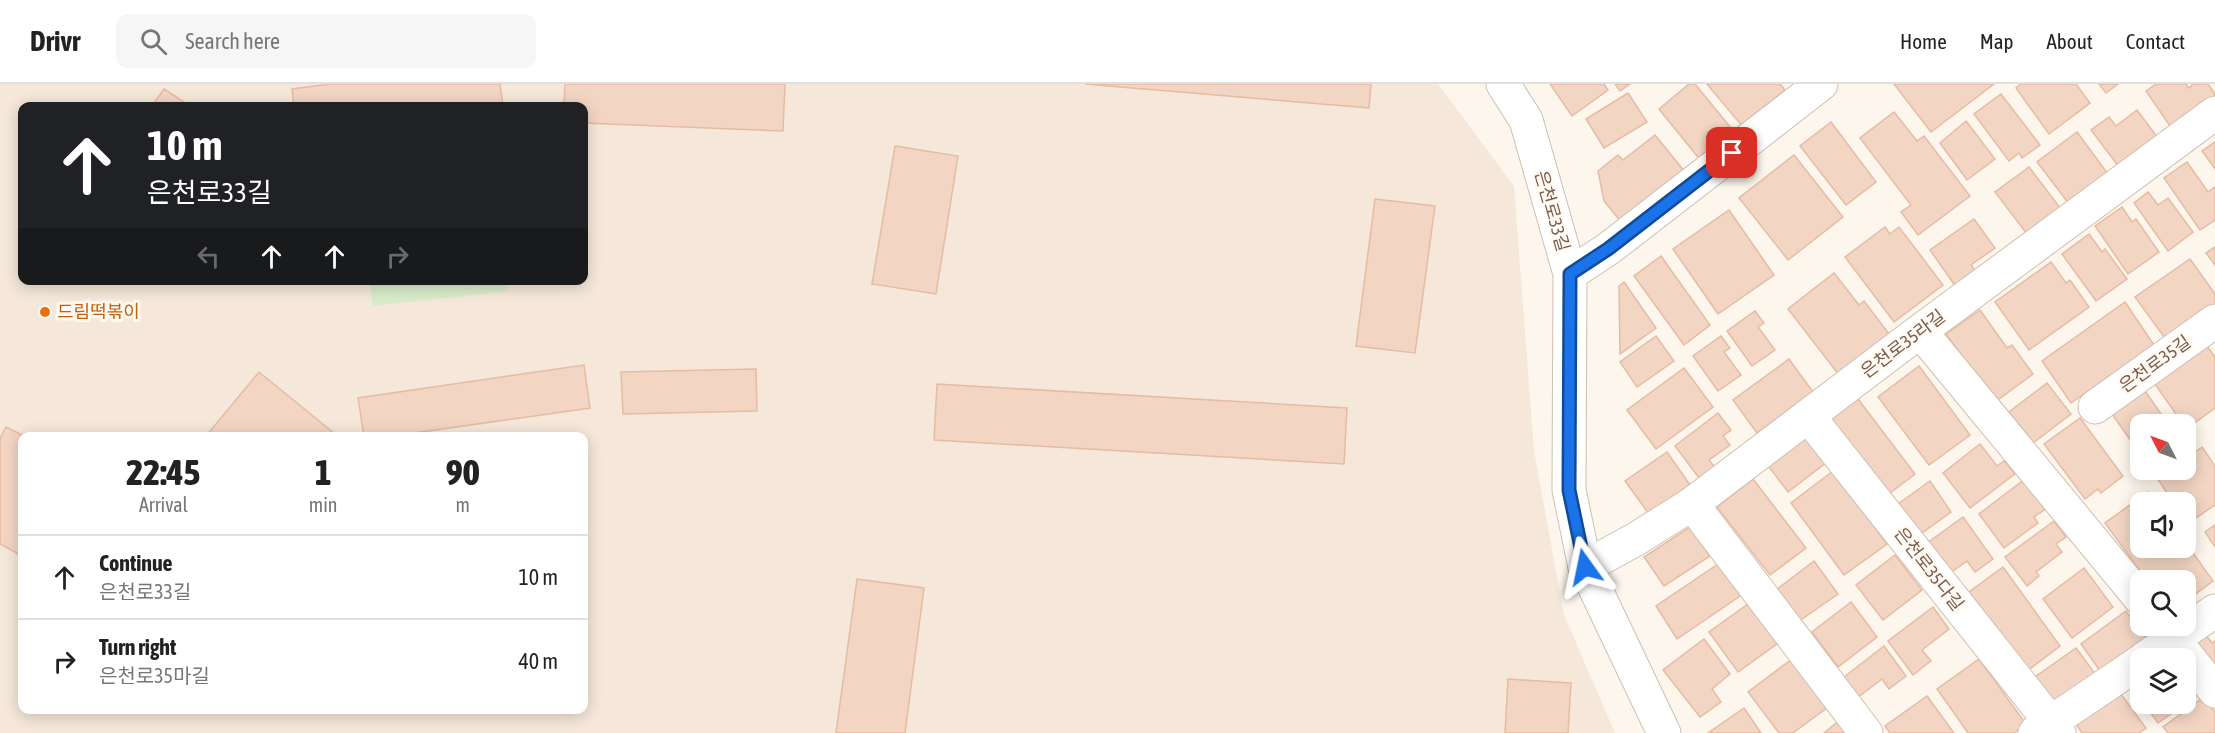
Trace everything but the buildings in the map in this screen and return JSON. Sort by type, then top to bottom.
[{"type":"street","name":"은천로33길","points":[[1503,84],[1526,120],[1570,274],[1569,490],[1585,567]]},
{"type":"street","points":[[1570,274],[1608,249],[1821,84]]},
{"type":"street","name":"은천로35라길","points":[[1585,567],[1692,504],[1920,331],[2215,113]]},
{"type":"street","name":"은천로35길","points":[[2096,407],[2215,321]]},
{"type":"street","points":[[1920,331],[2130,586]]},
{"type":"street","name":"은천로35다길","points":[[1809,417],[2048,729],[2130,669]]},
{"type":"street","points":[[1692,504],[1866,733]]},
{"type":"street","points":[[1585,567],[1664,733]]},
{"type":"street","points":[[2196,620],[2215,611]]},
{"type":"street","points":[[2154,648],[2165,636]]},
{"type":"street","points":[[2172,636],[2215,691]]},
{"type":"shaded area","points":[[0,84],[1438,84],[1514,186],[1534,451],[1564,615],[1615,733],[0,733]]},
{"type":"green space","points":[[370,285],[507,285],[508,291],[373,306]]},
{"type":"place","name":"드림떡볶이","points":[[45,312]]},
{"type":"route","points":[[1585,567],[1569,490],[1570,274],[1608,249],[1732,153]]}]
